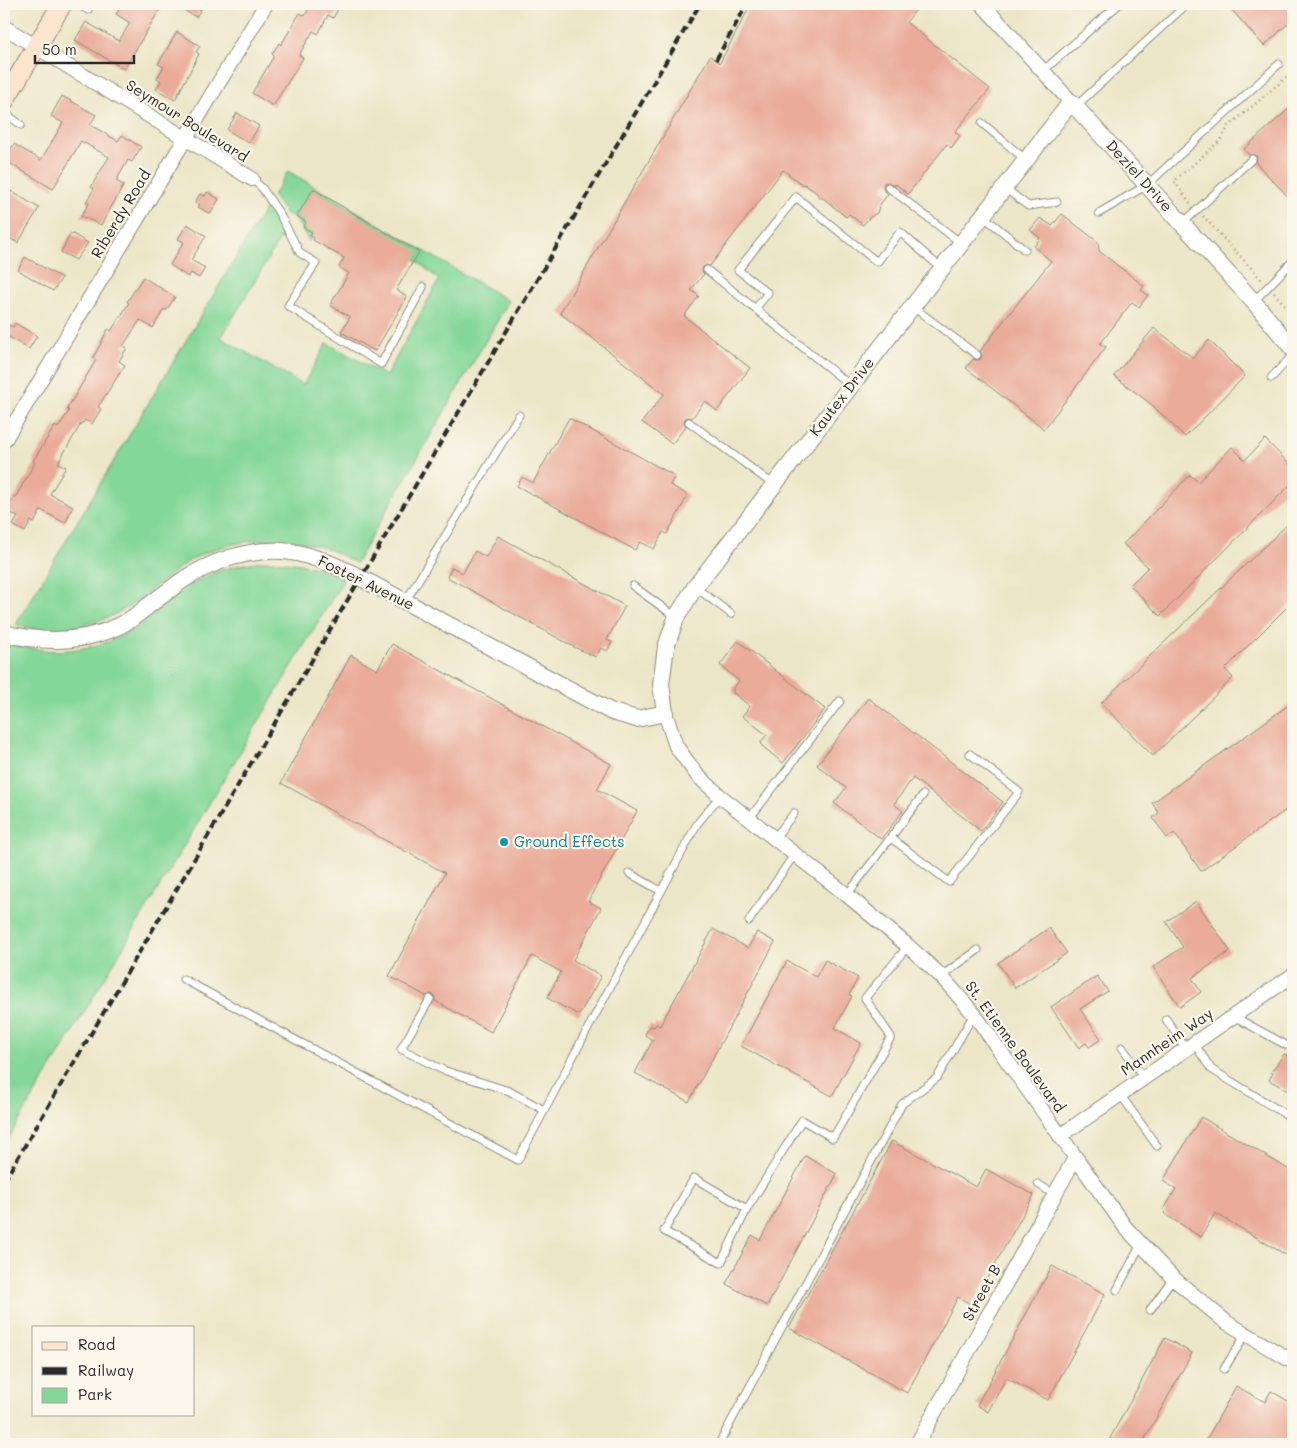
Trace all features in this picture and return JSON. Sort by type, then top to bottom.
[{"type":"main road","points":[[4,102],[12,80],[36,47],[62,4]]},
{"type":"street","name":"Riberdy Road","points":[[4,441],[266,4]]},
{"type":"street","name":"Deziel Drive","points":[[982,4],[1253,301],[1293,349]]},
{"type":"street","name":"Seymour Boulevard","points":[[4,27],[252,179]]},
{"type":"street","name":"Kautex Drive","points":[[664,713],[661,684],[666,647],[676,618],[695,587],[1026,160],[1073,104]]},
{"type":"street","name":"Foster Avenue","points":[[4,633],[25,639],[51,641],[86,637],[120,625],[190,575],[230,557],[268,551],[303,554],[333,565],[406,602],[612,712],[637,719],[664,713]]},
{"type":"street","name":"St. Etienne Boulevard","points":[[664,713],[676,746],[697,775],[720,796],[794,855],[848,895],[941,976],[974,1014],[1124,1227],[1173,1278],[1226,1322],[1292,1359]]},
{"type":"street","name":"Mannheim Way","points":[[1060,1136],[1293,975]]},
{"type":"street","name":"Street B","points":[[917,1444],[1075,1158]]},
{"type":"lane","points":[[78,4],[88,10]]},
{"type":"lane","points":[[1043,71],[1119,4]]},
{"type":"lane","points":[[1073,104],[1188,4]]},
{"type":"lane","points":[[1099,213],[1147,185],[1279,64]]},
{"type":"lane","points":[[4,112],[21,125]]},
{"type":"lane","points":[[982,123],[1026,160]]},
{"type":"lane","points":[[1182,223],[1252,159]]},
{"type":"lane","points":[[252,179],[262,188],[279,213],[300,253],[316,263],[288,306],[381,364],[423,287]]},
{"type":"lane","points":[[888,187],[962,244]]},
{"type":"lane","points":[[1005,188],[1028,206],[1057,202]]},
{"type":"lane","points":[[755,309],[768,293],[738,270],[796,197],[877,262],[900,232],[942,269]]},
{"type":"lane","points":[[983,216],[1025,250]]},
{"type":"lane","points":[[1253,301],[1293,261]]},
{"type":"lane","points":[[707,270],[851,386]]},
{"type":"lane","points":[[912,307],[977,354]]},
{"type":"lane","points":[[1270,378],[1293,355]]},
{"type":"lane","points":[[406,602],[519,415]]},
{"type":"lane","points":[[689,422],[774,485]]},
{"type":"lane","points":[[633,586],[676,618]]},
{"type":"lane","points":[[695,587],[730,614]]},
{"type":"lane","points":[[749,819],[840,701]]},
{"type":"lane","points":[[891,838],[949,882],[1018,792],[970,754]]},
{"type":"lane","points":[[848,895],[923,795]]},
{"type":"lane","points":[[182,979],[518,1160],[697,824],[720,796]]},
{"type":"lane","points":[[774,839],[794,813]]},
{"type":"lane","points":[[749,921],[794,855]]},
{"type":"lane","points":[[629,873],[661,891]]},
{"type":"lane","points":[[747,1209],[694,1178],[664,1231],[721,1263],[747,1209],[802,1120],[833,1138],[891,1037],[865,998],[908,946]]},
{"type":"lane","points":[[941,976],[978,950]]},
{"type":"lane","points":[[430,998],[402,1049],[443,1070],[509,1091],[544,1110]]},
{"type":"lane","points":[[719,1444],[902,1104],[937,1078],[974,1014]]},
{"type":"lane","points":[[1233,1016],[1286,1045]]},
{"type":"lane","points":[[1166,1020],[1211,1069],[1293,1119]]},
{"type":"lane","points":[[1122,1047],[1144,1078]]},
{"type":"lane","points":[[1120,1094],[1157,1146]]},
{"type":"lane","points":[[1038,1184],[1055,1195]]},
{"type":"lane","points":[[1116,1290],[1141,1244]]},
{"type":"lane","points":[[1150,1310],[1173,1278]]},
{"type":"lane","points":[[1224,1369],[1246,1334]]},
{"type":"path","points":[[1190,202],[1174,181],[1220,141],[1229,126],[1288,76],[1293,75]]},
{"type":"path","points":[[1204,216],[1261,278]]},
{"type":"path","points":[[1272,290],[1293,314]]},
{"type":"green space","points":[[288,171],[509,301],[356,563],[325,548],[301,542],[258,540],[243,542],[215,549],[194,558],[128,607],[98,621],[64,629],[47,630],[16,624],[268,204],[282,225],[284,232],[221,338],[303,385],[327,343],[386,376],[439,280],[415,259],[313,189],[297,216],[306,222],[312,232],[309,241],[294,217],[285,213],[273,196]]},
{"type":"green space","points":[[263,561],[305,565],[344,579],[4,1146],[4,644],[53,651],[72,650],[101,644],[119,637],[136,627],[197,581],[229,568]]},
{"type":"building","points":[[123,4],[163,4],[124,69],[75,40],[86,22],[119,41],[130,23],[116,14]]},
{"type":"building","points":[[173,4],[204,4],[196,17]]},
{"type":"building","points":[[308,4],[341,4],[333,18],[328,15],[318,34],[313,31],[299,55],[303,58],[273,106],[252,93],[274,56],[272,54],[279,43],[281,45],[300,13],[305,16],[311,5]]},
{"type":"building","points":[[751,4],[921,4],[906,22],[990,89],[955,132],[960,136],[951,148],[947,144],[908,194],[896,184],[895,186],[888,182],[884,183],[883,189],[888,194],[879,206],[877,213],[863,225],[849,214],[846,217],[823,198],[819,198],[817,193],[783,170],[710,266],[706,265],[703,267],[702,271],[704,274],[691,290],[699,296],[684,316],[750,368],[717,411],[705,401],[692,418],[685,418],[686,426],[672,444],[642,422],[664,394],[560,313],[710,56],[720,63]]},
{"type":"building","points":[[1237,4],[1293,4],[1293,19],[1264,46],[1231,9]]},
{"type":"building","points":[[177,32],[200,46],[196,52],[199,54],[175,100],[156,89],[161,81],[157,78],[164,67],[158,64]]},
{"type":"building","points":[[62,96],[96,115],[90,125],[118,141],[122,135],[141,147],[132,162],[128,160],[116,181],[124,185],[101,225],[81,216],[89,203],[86,202],[94,189],[91,187],[109,157],[81,141],[53,189],[4,160],[14,144],[41,160],[63,123],[51,116]]},
{"type":"building","points":[[1293,105],[1293,202],[1256,163],[1256,155],[1249,155],[1244,149]]},
{"type":"building","points":[[237,113],[259,126],[249,143],[227,130]]},
{"type":"building","points":[[4,187],[39,208],[18,243],[4,235],[4,224],[9,215],[4,212]]},
{"type":"building","points":[[313,189],[419,252],[396,290],[407,297],[375,351],[341,332],[350,317],[330,305],[349,273],[339,267],[344,258],[313,240],[314,238],[310,235],[312,232],[303,227],[306,222],[297,216]]},
{"type":"building","points":[[207,192],[219,199],[210,214],[198,207],[200,205],[195,202],[200,194],[205,196]]},
{"type":"building","points":[[1062,214],[1098,242],[1099,251],[1144,286],[1141,290],[1148,295],[1139,307],[1132,302],[1100,344],[1106,347],[1044,429],[966,368],[973,359],[981,359],[980,351],[1051,261],[1034,247],[1040,238],[1030,230],[1040,218],[1052,226]]},
{"type":"building","points":[[187,224],[206,236],[191,260],[205,268],[199,278],[191,273],[188,277],[170,265],[184,242],[178,239]]},
{"type":"building","points":[[71,233],[88,243],[76,260],[61,252]]},
{"type":"building","points":[[25,257],[62,278],[53,291],[18,270]]},
{"type":"building","points":[[143,277],[175,297],[166,311],[164,309],[153,328],[140,320],[123,346],[127,348],[119,361],[125,365],[98,407],[101,409],[92,424],[85,420],[82,422],[58,463],[66,467],[50,494],[73,506],[65,523],[41,510],[34,523],[31,521],[25,532],[13,525],[18,517],[6,510],[16,496],[35,463],[33,461],[55,426],[58,428],[69,411],[67,409],[96,360],[93,358],[108,329],[111,331]]},
{"type":"building","points":[[15,323],[37,336],[29,349],[4,334],[7,324],[13,327]]},
{"type":"building","points":[[1154,328],[1193,358],[1209,340],[1245,376],[1185,437],[1151,404],[1114,376]]},
{"type":"building","points":[[569,418],[675,476],[670,485],[688,495],[667,534],[663,532],[654,549],[640,542],[635,550],[517,486],[522,477],[533,483]]},
{"type":"building","points":[[1265,439],[1293,468],[1293,482],[1160,616],[1130,585],[1148,567],[1123,544],[1190,475],[1198,482],[1232,447],[1245,460]]},
{"type":"building","points":[[1293,519],[1293,601],[1225,669],[1233,678],[1153,756],[1101,703]]},
{"type":"building","points":[[498,536],[625,606],[607,640],[612,642],[607,651],[601,648],[596,657],[576,648],[447,577],[452,567],[463,573],[475,551],[486,557]]},
{"type":"building","points":[[738,641],[825,709],[783,763],[762,746],[761,742],[767,735],[742,716],[750,706],[733,693],[733,688],[739,681],[720,665]]},
{"type":"building","name":"Ground Effects","points":[[392,644],[611,764],[597,789],[637,811],[588,901],[601,908],[573,960],[601,976],[579,1015],[547,998],[561,972],[532,956],[491,1032],[435,1001],[435,997],[432,994],[426,996],[389,976],[445,873],[281,783],[351,655],[377,670]]},
{"type":"building","points":[[868,698],[1003,802],[981,831],[913,778],[894,804],[903,811],[881,839],[834,803],[846,788],[817,765]]},
{"type":"building","points":[[1293,702],[1293,805],[1201,871],[1174,833],[1167,838],[1153,818],[1159,813],[1152,803]]},
{"type":"building","points":[[1196,901],[1230,951],[1192,978],[1201,992],[1180,1007],[1153,967],[1183,947],[1166,922]]},
{"type":"building","points":[[1049,928],[1067,953],[1015,988],[998,963]]},
{"type":"building","points":[[713,929],[748,948],[757,932],[775,942],[689,1102],[635,1073],[653,1040],[645,1035],[650,1025],[654,1027],[656,1024],[660,1026]]},
{"type":"building","points":[[825,960],[858,978],[849,995],[852,996],[835,1028],[861,1043],[832,1096],[741,1046],[787,961],[816,977]]},
{"type":"building","points":[[1097,976],[1108,991],[1080,1009],[1101,1039],[1089,1047],[1086,1043],[1079,1048],[1051,1007]]},
{"type":"building","points":[[1284,1054],[1293,1059],[1293,1094],[1269,1080],[1273,1073],[1271,1072]]},
{"type":"building","points":[[1201,1117],[1293,1172],[1293,1259],[1215,1213],[1201,1237],[1166,1215],[1164,1209],[1176,1189],[1163,1181]]},
{"type":"building","points":[[892,1141],[976,1187],[986,1169],[1034,1195],[972,1305],[958,1297],[907,1393],[789,1328]]},
{"type":"building","points":[[805,1156],[837,1174],[767,1306],[726,1284],[752,1235],[760,1240]]},
{"type":"building","points":[[1052,1266],[1105,1294],[1048,1400],[1006,1378],[988,1412],[977,1405]]},
{"type":"building","points":[[1165,1338],[1192,1353],[1142,1444],[1107,1444]]},
{"type":"building","points":[[1236,1386],[1265,1402],[1271,1391],[1293,1404],[1293,1444],[1204,1444]]},
{"type":"railway","points":[[4,1181],[700,4]]},
{"type":"railway","points":[[716,60],[747,4]]},
{"type":"place","name":"Ground Effects","points":[[504,842]]}]
